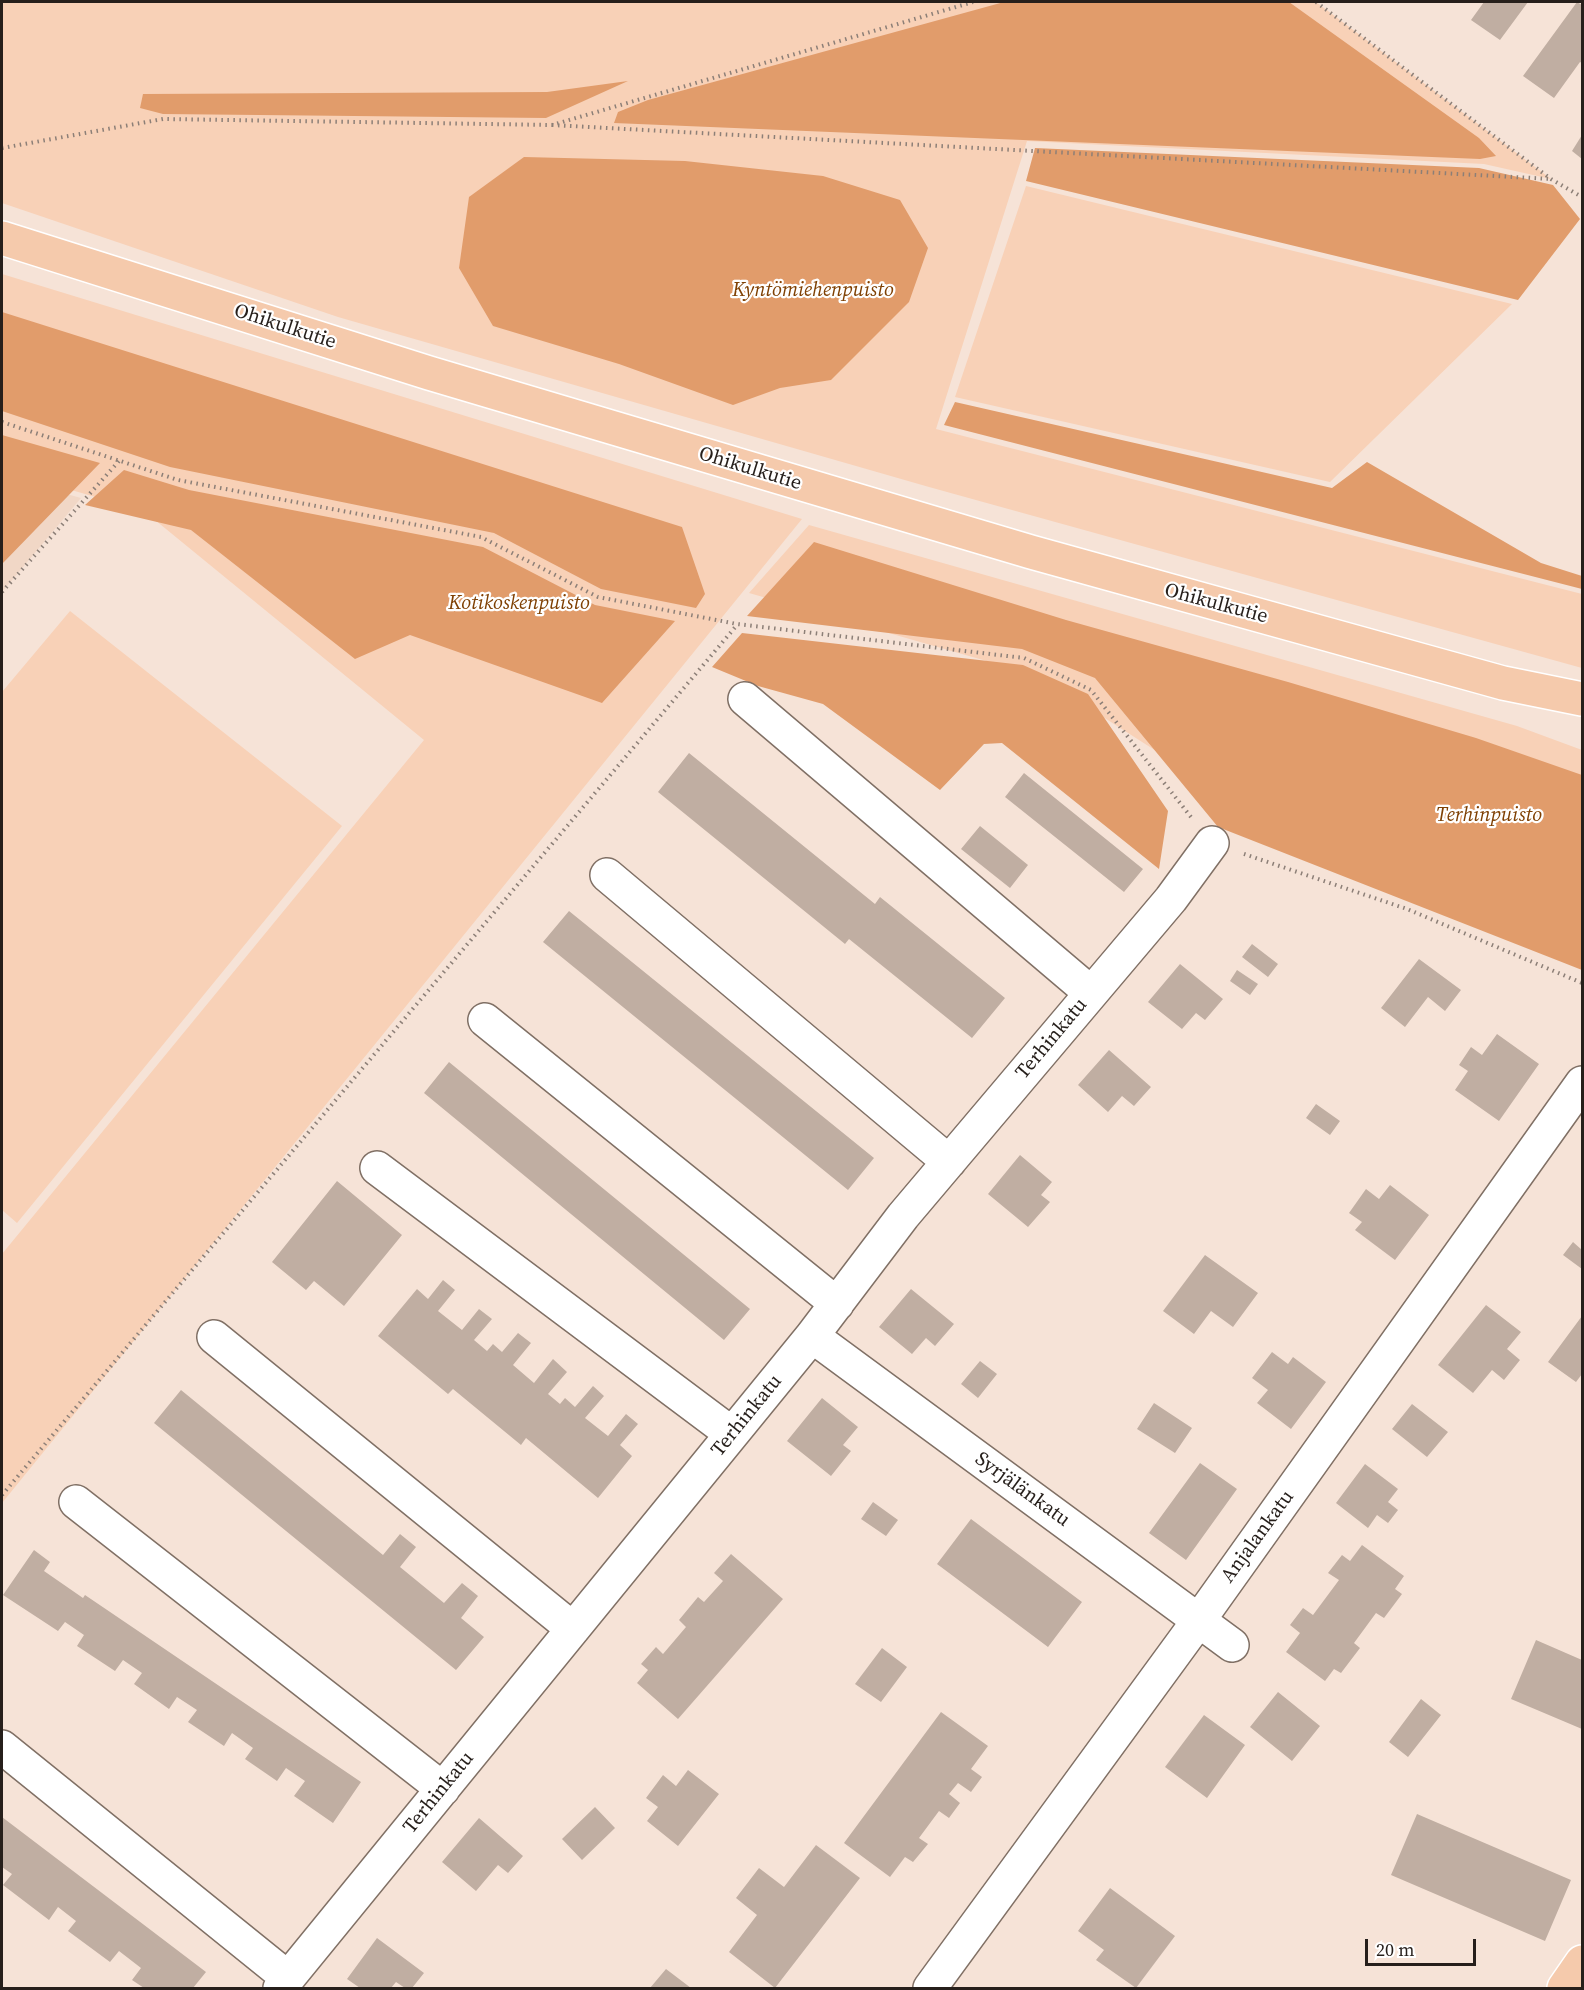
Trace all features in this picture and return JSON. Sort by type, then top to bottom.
[{"type":"main road","name":"Ohikulkutie","points":[[2,238],[429,373],[1030,552],[1503,683],[1582,699]]},
{"type":"main road","name":"Ohikulkutie","points":[[1503,683],[1582,716]]},
{"type":"main road","points":[[1564,1989],[1582,1962]]},
{"type":"street","points":[[745,699],[1091,993]]},
{"type":"street","name":"Terhinkatu","points":[[284,1983],[812,1336],[903,1216],[1171,899],[1212,843]]},
{"type":"street","points":[[607,875],[949,1162]]},
{"type":"street","points":[[485,1020],[837,1304]]},
{"type":"street","name":"Anjalankatu","points":[[930,1989],[1199,1620],[1582,1083]]},
{"type":"street","points":[[377,1168],[732,1434]]},
{"type":"street","name":"Syrjälänkatu","points":[[812,1336],[1232,1645]]},
{"type":"street","points":[[214,1337],[573,1629]]},
{"type":"street","points":[[76,1502],[443,1789]]},
{"type":"street","points":[[2,1747],[284,1983]]},
{"type":"path","points":[[552,125],[973,2]]},
{"type":"path","points":[[1316,2],[1551,179],[1582,197]]},
{"type":"path","points":[[2,148],[163,118],[552,125],[1551,179]]},
{"type":"path","points":[[2,422],[178,480],[482,537],[598,597],[737,624],[1023,658],[1091,690],[1212,843],[1407,909],[1582,983]]},
{"type":"path","points":[[2,592],[119,461]]},
{"type":"path","points":[[2,1495],[737,624]]},
{"type":"shaded area","points":[[2,476],[81,498],[2,592]]},
{"type":"green space","name":"Kyntömiehenpuisto","points":[[2,2],[1316,2],[1551,179],[1484,164],[1027,141],[936,429],[1582,594],[1582,668],[929,487],[338,317],[2,203]]},
{"type":"green space","points":[[1004,2],[1289,2],[1479,138],[1496,156],[1480,159],[614,123],[618,112],[648,100]]},
{"type":"green space","points":[[628,81],[546,118],[163,114],[140,108],[143,94],[547,92]]},
{"type":"green space","points":[[1035,148],[1479,168],[1553,185],[1580,219],[1518,300],[1026,181]]},
{"type":"green space","name":"Kyntömiehenpuisto","points":[[524,157],[685,161],[823,176],[900,200],[928,248],[909,302],[831,380],[780,388],[733,405],[619,364],[493,326],[459,268],[469,197]]},
{"type":"green space","points":[[1026,186],[1512,304],[1330,482],[955,397]]},
{"type":"green space","name":"Kotikoskenpuisto","points":[[2,274],[802,519],[2,1503],[2,1254],[424,740],[144,511],[2,470]]},
{"type":"green space","points":[[2,312],[682,527],[705,594],[696,608],[601,589],[494,533],[170,467],[2,411]]},
{"type":"green space","points":[[955,402],[1332,488],[1367,462],[1541,563],[1582,576],[1582,589],[944,425]]},
{"type":"green space","points":[[2,435],[100,463],[2,564]]},
{"type":"green space","points":[[124,470],[189,490],[483,547],[595,605],[675,621],[602,703],[410,635],[355,659],[191,530],[85,505]]},
{"type":"green space","name":"Terhinpuisto","points":[[809,525],[1517,726],[1582,750],[1582,948],[1214,788],[1039,676],[749,593]]},
{"type":"green space","name":"Terhinpuisto","points":[[814,542],[1066,620],[1288,682],[1476,738],[1582,775],[1582,970],[1218,827],[1095,678],[1022,649],[747,616]]},
{"type":"green space","points":[[70,611],[342,826],[17,1223],[2,1210],[2,692]]},
{"type":"green space","points":[[742,633],[1023,665],[1088,694],[1168,811],[1159,869],[1002,743],[984,744],[940,790],[823,704],[758,686],[712,667]]},
{"type":"building","points":[[1484,2],[1528,2],[1500,40],[1471,20]]},
{"type":"building","points":[[1577,2],[1582,5],[1582,63],[1580,62],[1554,98],[1523,76]]},
{"type":"building","points":[[1582,135],[1582,159],[1572,151]]},
{"type":"building","points":[[689,753],[875,904],[880,897],[1005,998],[972,1038],[849,939],[845,944],[658,792]]},
{"type":"building","points":[[1024,773],[1143,869],[1124,892],[1005,797]]},
{"type":"building","points":[[980,826],[1028,865],[1010,888],[961,849]]},
{"type":"building","points":[[569,911],[874,1158],[848,1190],[543,942]]},
{"type":"building","points":[[1252,944],[1278,964],[1268,977],[1242,957]]},
{"type":"building","points":[[1419,959],[1461,990],[1445,1011],[1428,997],[1405,1027],[1381,1008]]},
{"type":"building","points":[[1180,964],[1223,999],[1205,1020],[1196,1013],[1182,1029],[1148,1002]]},
{"type":"building","points":[[1237,970],[1258,984],[1250,995],[1230,981]]},
{"type":"building","points":[[1497,1034],[1539,1064],[1499,1121],[1455,1090],[1468,1071],[1459,1065],[1471,1047],[1482,1055]]},
{"type":"building","points":[[1109,1050],[1151,1087],[1134,1106],[1122,1096],[1108,1112],[1078,1085]]},
{"type":"building","points":[[449,1062],[750,1309],[724,1340],[424,1093]]},
{"type":"building","points":[[1316,1104],[1340,1121],[1330,1135],[1306,1118]]},
{"type":"building","points":[[1020,1155],[1052,1182],[1041,1195],[1050,1202],[1028,1227],[988,1194]]},
{"type":"building","points":[[337,1181],[402,1235],[344,1306],[314,1281],[306,1290],[272,1262]]},
{"type":"building","points":[[1390,1185],[1429,1215],[1395,1260],[1355,1230],[1362,1222],[1349,1213],[1366,1189],[1379,1199]]},
{"type":"building","points":[[1573,1242],[1582,1250],[1582,1269],[1563,1255]]},
{"type":"building","points":[[1205,1255],[1258,1293],[1233,1327],[1211,1311],[1194,1334],[1163,1311]]},
{"type":"building","points":[[443,1280],[455,1290],[438,1311],[462,1330],[479,1309],[492,1319],[474,1340],[487,1351],[493,1344],[502,1352],[518,1333],[531,1343],[513,1365],[534,1383],[553,1359],[567,1372],[548,1394],[560,1404],[565,1398],[575,1407],[593,1386],[604,1396],[585,1418],[608,1436],[626,1414],[638,1424],[620,1445],[632,1456],[598,1498],[526,1438],[521,1445],[453,1389],[448,1394],[378,1336],[417,1289],[428,1299]]},
{"type":"building","points":[[911,1289],[954,1324],[935,1346],[926,1338],[912,1354],[879,1327]]},
{"type":"building","points":[[1486,1305],[1521,1332],[1507,1349],[1520,1360],[1504,1380],[1492,1370],[1473,1393],[1438,1365]]},
{"type":"building","points":[[1582,1316],[1582,1374],[1576,1382],[1548,1362]]},
{"type":"building","points":[[1272,1352],[1288,1364],[1293,1357],[1326,1382],[1291,1429],[1257,1403],[1268,1390],[1252,1378]]},
{"type":"building","points":[[980,1361],[997,1374],[978,1398],[961,1384]]},
{"type":"building","points":[[181,1390],[383,1555],[400,1534],[416,1547],[400,1567],[444,1603],[462,1583],[478,1596],[461,1618],[484,1637],[456,1670],[154,1423]]},
{"type":"building","points":[[822,1398],[858,1427],[843,1445],[851,1451],[831,1476],[787,1441]]},
{"type":"building","points":[[1154,1403],[1192,1428],[1175,1453],[1137,1429]]},
{"type":"building","points":[[1412,1404],[1448,1432],[1427,1457],[1392,1429]]},
{"type":"building","points":[[1200,1463],[1237,1489],[1186,1560],[1149,1533]]},
{"type":"building","points":[[1365,1464],[1398,1489],[1388,1502],[1398,1510],[1388,1523],[1377,1515],[1368,1528],[1336,1503]]},
{"type":"building","points":[[873,1502],[898,1520],[886,1536],[861,1519]]},
{"type":"building","points":[[971,1519],[1082,1602],[1048,1647],[937,1564]]},
{"type":"building","points":[[1362,1545],[1404,1576],[1395,1589],[1402,1594],[1384,1618],[1376,1613],[1354,1643],[1360,1648],[1341,1673],[1334,1669],[1325,1681],[1286,1652],[1300,1633],[1290,1625],[1303,1608],[1313,1615],[1339,1580],[1328,1573],[1342,1555],[1350,1561]]},
{"type":"building","points":[[34,1550],[50,1562],[44,1571],[83,1598],[85,1595],[361,1782],[333,1823],[294,1796],[305,1781],[286,1768],[277,1781],[245,1759],[253,1748],[232,1733],[224,1746],[188,1722],[197,1710],[177,1697],[169,1709],[134,1684],[142,1673],[123,1660],[115,1671],[77,1646],[84,1635],[65,1622],[58,1631],[3,1595]]},
{"type":"building","points":[[731,1554],[783,1599],[678,1719],[637,1683],[648,1670],[641,1664],[656,1647],[663,1654],[686,1627],[679,1620],[698,1597],[704,1602],[723,1581],[714,1573]]},
{"type":"building","points":[[1536,1640],[1582,1660],[1582,1729],[1511,1699]]},
{"type":"building","points":[[882,1648],[907,1667],[881,1702],[855,1684]]},
{"type":"building","points":[[1278,1692],[1320,1726],[1292,1761],[1250,1727]]},
{"type":"building","points":[[1421,1699],[1441,1715],[1408,1757],[1389,1742]]},
{"type":"building","points":[[941,1712],[988,1746],[971,1769],[982,1777],[971,1792],[958,1783],[949,1794],[960,1803],[949,1818],[939,1811],[919,1838],[928,1844],[913,1862],[905,1857],[890,1877],[844,1843]]},
{"type":"building","points":[[1204,1715],[1245,1745],[1207,1798],[1165,1767]]},
{"type":"building","points":[[688,1770],[719,1794],[678,1846],[647,1821],[658,1807],[646,1798],[663,1775],[676,1786]]},
{"type":"building","points":[[595,1807],[615,1828],[582,1860],[562,1839]]},
{"type":"building","points":[[1417,1814],[1571,1880],[1545,1941],[1391,1875]]},
{"type":"building","points":[[2,1817],[206,1972],[193,1988],[144,1988],[132,1980],[141,1968],[119,1951],[110,1962],[68,1931],[76,1921],[58,1907],[49,1920],[3,1885],[12,1874],[2,1867]]},
{"type":"building","points":[[479,1818],[523,1856],[508,1873],[498,1865],[476,1891],[442,1862]]},
{"type":"building","points":[[816,1845],[860,1878],[775,1988],[729,1952],[757,1915],[736,1898],[759,1868],[784,1887]]},
{"type":"building","points":[[1110,1888],[1175,1936],[1136,1988],[1096,1960],[1104,1950],[1078,1931]]},
{"type":"building","points":[[377,1938],[424,1973],[412,1988],[405,1988],[396,1982],[391,1988],[360,1988],[347,1979]]},
{"type":"building","points":[[666,1969],[691,1988],[650,1988]]}]
